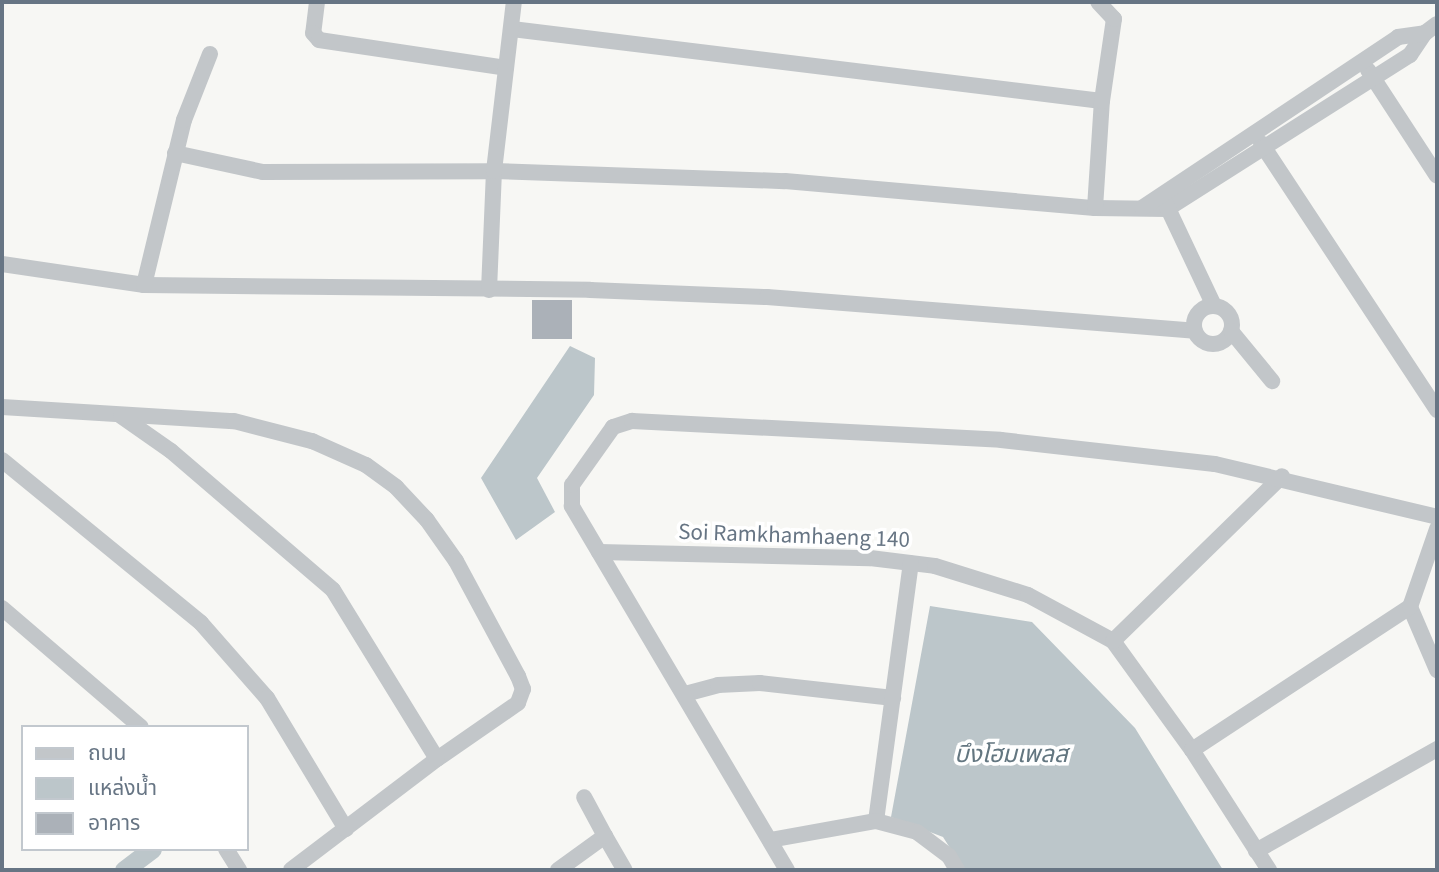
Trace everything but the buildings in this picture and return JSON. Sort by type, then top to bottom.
[{"type":"street","points":[[317,2],[313,33],[319,40],[506,68]]},
{"type":"street","points":[[489,290],[494,171],[514,2]]},
{"type":"street","points":[[1095,208],[1102,101],[1114,19],[1098,2]]},
{"type":"street","points":[[512,29],[1102,101]]},
{"type":"street","points":[[1164,202],[1256,134],[1398,37],[1431,29]]},
{"type":"street","points":[[175,153],[263,172],[494,171],[785,181],[1095,208],[1142,208],[1164,202],[1265,150],[1410,55],[1431,29]]},
{"type":"street","points":[[144,285],[175,153],[210,54]]},
{"type":"street","points":[[1362,61],[1437,176]]},
{"type":"street","points":[[1256,134],[1437,410]]},
{"type":"street","points":[[1164,202],[1214,306],[1231,317],[1231,331],[1272,381]]},
{"type":"street","points":[[2,264],[144,285],[767,297],[1195,331],[1204,341],[1216,343],[1231,331]]},
{"type":"street","points":[[1195,331],[1198,313],[1214,306]]},
{"type":"street","points":[[4,410],[234,421],[312,441],[366,465],[396,486],[427,520],[480,600],[523,690],[512,710],[437,759],[291,870]]},
{"type":"street","points":[[121,416],[171,451],[333,590],[437,759]]},
{"type":"street","points":[[788,870],[572,506],[570,491],[601,439],[613,427],[632,421],[1001,440],[1215,464],[1282,477],[1437,517]]},
{"type":"street","points":[[2,460],[201,623],[267,698],[345,829]]},
{"type":"street","points":[[1113,641],[1282,477]]},
{"type":"street","points":[[1192,750],[1410,607],[1437,529]]},
{"type":"street","name":"Soi Ramkhamhaeng 140","points":[[600,552],[911,563],[935,566],[1028,595],[1113,641],[1192,750],[1269,870]]},
{"type":"street","points":[[876,821],[911,563]]},
{"type":"street","points":[[1410,607],[1437,670]]},
{"type":"street","points":[[2,608],[139,725]]},
{"type":"street","points":[[685,694],[718,685],[760,682],[893,698]]},
{"type":"street","points":[[1256,851],[1437,749]]},
{"type":"street","points":[[584,797],[625,870]]},
{"type":"street","points":[[769,840],[876,821],[917,832],[949,856],[957,870]]},
{"type":"street","points":[[558,870],[605,836]]},
{"type":"street","points":[[227,851],[239,870]]},
{"type":"water","points":[[570,346],[595,358],[594,395],[537,478],[555,512],[516,540],[481,478]]},
{"type":"water","name":"บึงโฮมเพลส","points":[[930,606],[1032,622],[1135,728],[1223,870],[964,870],[943,837],[891,817]]},
{"type":"waterway","points":[[124,870],[149,851]]}]
